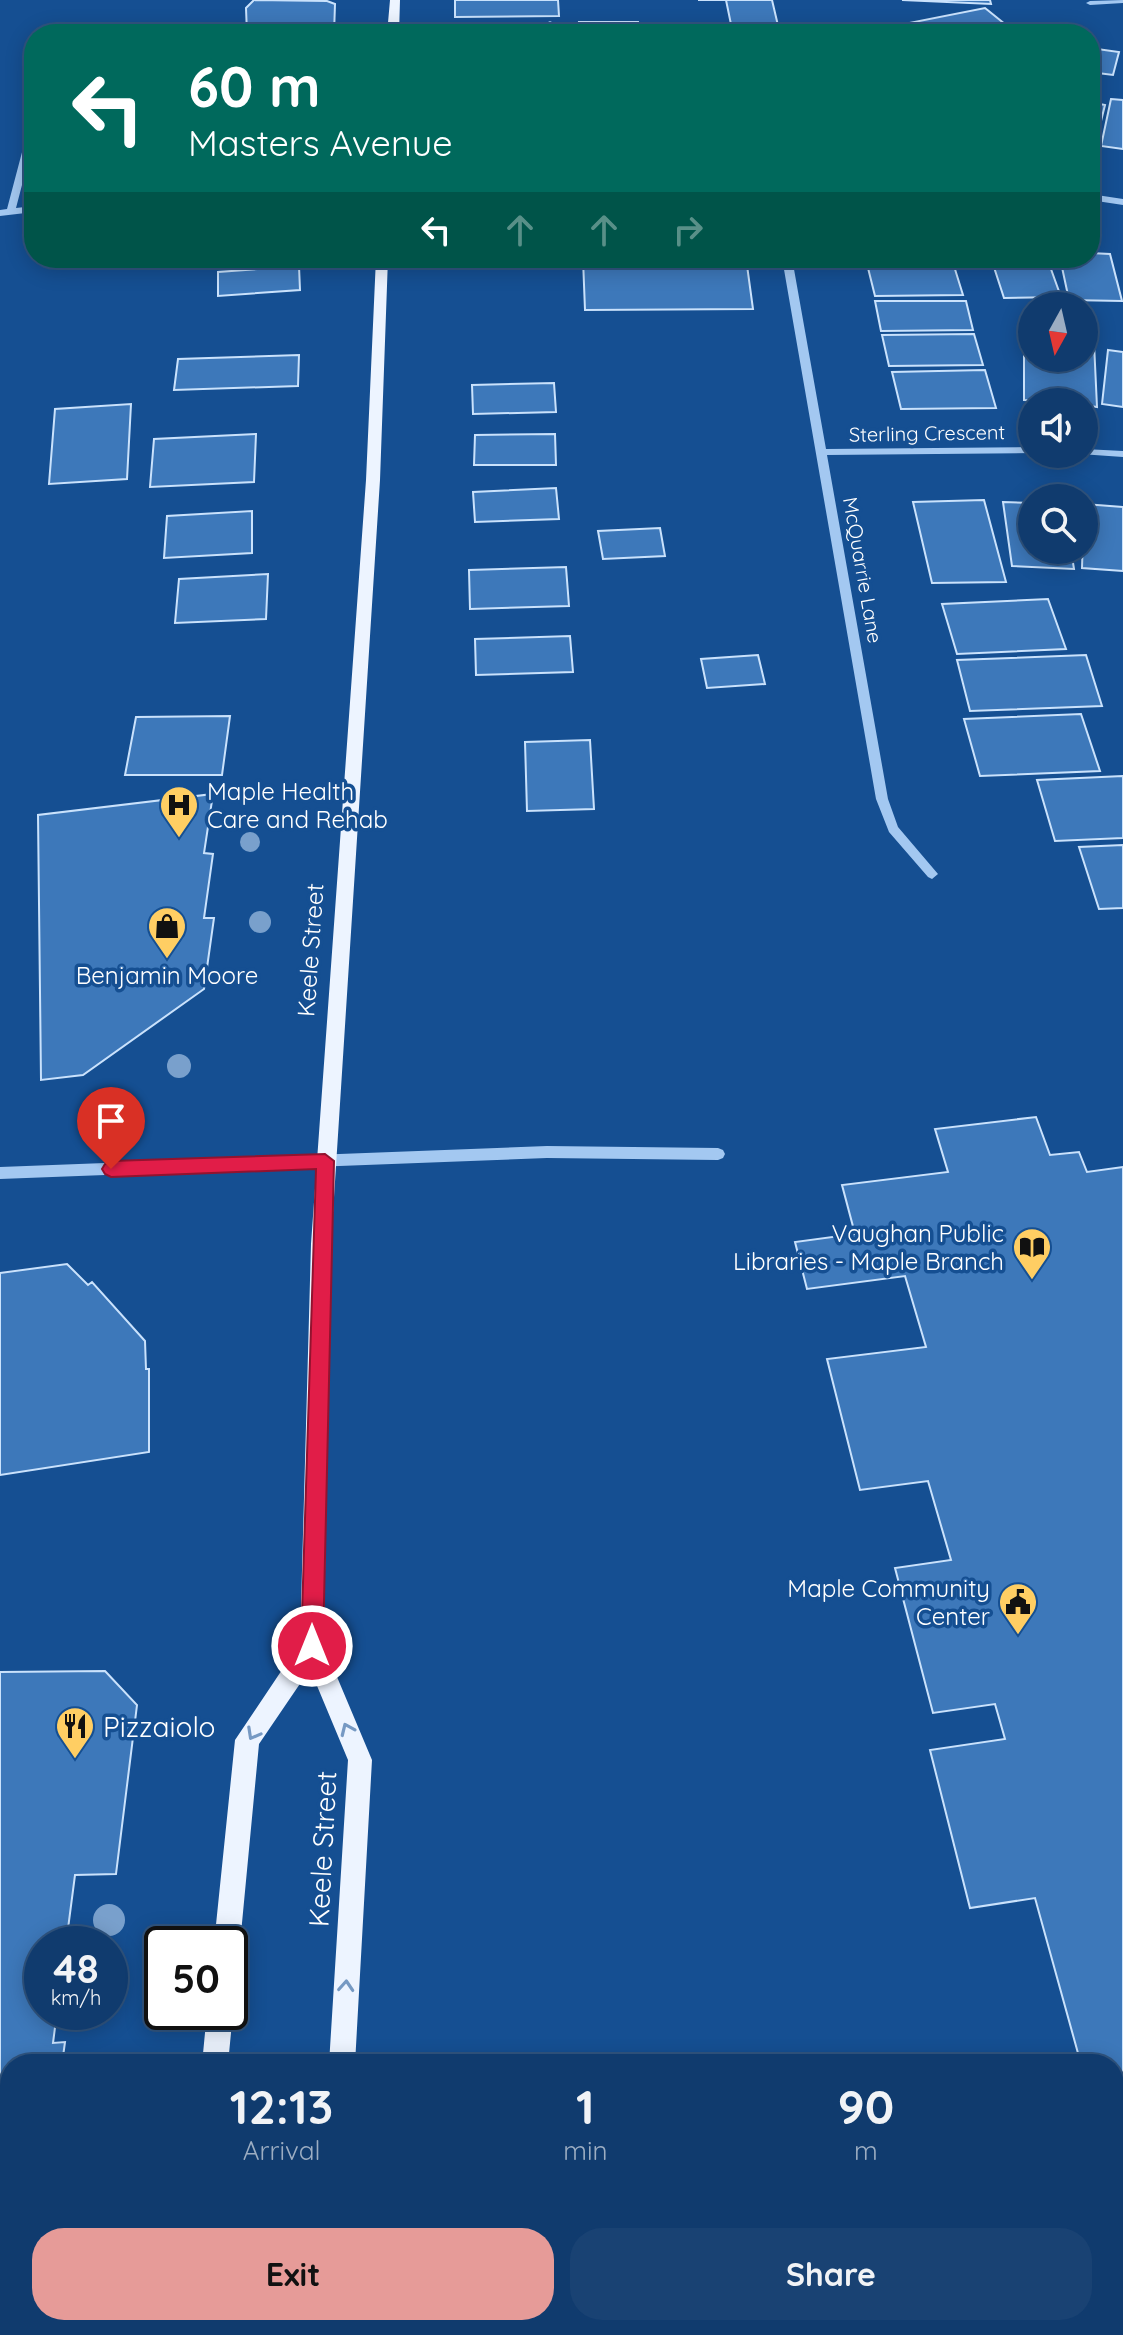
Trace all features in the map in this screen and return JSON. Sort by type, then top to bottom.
[{"type":"main road","points":[[394,24],[395,0]]},
{"type":"main road","name":"Keele Street","points":[[343,2054],[360,1760],[312,1646],[325,1161],[373,480],[382,268]]},
{"type":"main road","points":[[229,1926],[247,1740],[312,1646]]},
{"type":"main road","points":[[216,2054],[218,2030]]},
{"type":"street","points":[[1090,3],[1123,1]]},
{"type":"street","points":[[5,212],[24,153]]},
{"type":"street","points":[[1100,199],[1123,202]]},
{"type":"street","name":"McQuarrie Lane","points":[[789,268],[882,799],[893,829],[932,874]]},
{"type":"street","name":"Sterling Crescent","points":[[822,452],[1018,450]]},
{"type":"street","points":[[1098,453],[1123,454]]},
{"type":"street","points":[[0,1173],[547,1152],[718,1154]]},
{"type":"building","points":[[254,0],[327,1],[335,4],[334,24],[247,24],[246,8]]},
{"type":"building","points":[[455,0],[558,0],[559,16],[455,17]]},
{"type":"building","points":[[726,0],[772,0],[778,24],[731,24]]},
{"type":"building","points":[[902,0],[990,0],[991,4]]},
{"type":"building","points":[[985,8],[1005,24],[910,24]]},
{"type":"building","points":[[579,22],[638,24],[579,24]]},
{"type":"building","points":[[1100,49],[1119,52],[1113,75],[1100,73]]},
{"type":"building","points":[[1111,99],[1123,100],[1123,149],[1101,146]]},
{"type":"building","points":[[1100,104],[1105,105],[1100,125]]},
{"type":"building","points":[[1100,254],[1110,254],[1122,301],[1098,301],[1098,292],[1067,292],[1062,268],[1100,268]]},
{"type":"building","points":[[299,268],[300,290],[218,296],[218,272]]},
{"type":"building","points":[[583,268],[747,268],[753,309],[585,310]]},
{"type":"building","points":[[868,268],[955,268],[963,295],[875,296]]},
{"type":"building","points":[[994,268],[1051,268],[1059,292],[1018,292],[1018,298],[1004,298]]},
{"type":"building","points":[[875,301],[966,301],[973,330],[881,331]]},
{"type":"building","points":[[974,334],[983,365],[889,366],[882,335]]},
{"type":"building","points":[[1108,350],[1123,352],[1123,407],[1102,404]]},
{"type":"building","points":[[299,355],[298,386],[174,390],[178,359]]},
{"type":"building","points":[[985,370],[996,408],[901,409],[892,372]]},
{"type":"building","points":[[1024,372],[1095,372],[1096,388],[1024,388]]},
{"type":"building","points":[[554,383],[556,412],[473,414],[472,385]]},
{"type":"building","points":[[131,404],[127,479],[49,484],[55,409]]},
{"type":"building","points":[[256,434],[254,482],[150,487],[154,439]]},
{"type":"building","points":[[555,434],[556,465],[474,465],[475,435]]},
{"type":"building","points":[[556,488],[559,519],[475,522],[473,492]]},
{"type":"building","points":[[984,500],[1006,582],[932,583],[913,502]]},
{"type":"building","points":[[1003,502],[1018,503],[1018,564],[1073,564],[1074,569],[1012,566]]},
{"type":"building","points":[[1098,505],[1123,507],[1123,571],[1082,568],[1082,564],[1098,564]]},
{"type":"building","points":[[252,511],[252,553],[164,558],[167,516]]},
{"type":"building","points":[[660,528],[665,556],[603,559],[598,531]]},
{"type":"building","points":[[566,567],[569,606],[470,609],[469,570]]},
{"type":"building","points":[[268,574],[266,619],[175,623],[179,579]]},
{"type":"building","points":[[1048,599],[1066,649],[957,654],[942,604]]},
{"type":"building","points":[[570,636],[573,672],[476,675],[475,639]]},
{"type":"building","points":[[758,655],[765,684],[707,688],[701,659]]},
{"type":"building","points":[[1086,655],[1102,706],[970,711],[957,660]]},
{"type":"building","points":[[1081,714],[1100,771],[980,776],[964,719]]},
{"type":"building","points":[[230,716],[222,775],[125,775],[136,717]]},
{"type":"building","points":[[590,740],[594,809],[527,811],[525,742]]},
{"type":"building","points":[[1123,776],[1123,838],[1055,841],[1037,780]]},
{"type":"building","points":[[213,794],[204,853],[213,854],[204,918],[214,918],[204,989],[83,1075],[41,1080],[38,815]]},
{"type":"building","points":[[1123,845],[1123,908],[1099,909],[1079,847]]},
{"type":"building","name":"Maple Community Center","points":[[1036,1117],[1050,1155],[1079,1152],[1087,1172],[1123,1167],[1123,2054],[1078,2054],[1035,1898],[970,1908],[930,1750],[1005,1739],[995,1704],[933,1713],[895,1568],[951,1560],[928,1481],[860,1490],[827,1359],[926,1347],[905,1276],[807,1289],[795,1242],[855,1234],[842,1185],[948,1172],[935,1129]]},
{"type":"building","points":[[67,1264],[88,1285],[92,1282],[145,1341],[146,1369],[149,1369],[149,1452],[0,1475],[0,1273]]},
{"type":"building","points":[[105,1671],[137,1705],[116,1874],[75,1875],[68,1926],[24,1926],[24,2030],[55,2030],[53,2043],[65,2042],[63,2054],[0,2054],[0,1672]]},
{"type":"place","name":"Maple Health Care and Rehab","points":[[179,839]]},
{"type":"place","name":"Benjamin Moore","points":[[167,960]]},
{"type":"place","name":"Vaughan Public Libraries - Maple Branch","points":[[1032,1281]]},
{"type":"place","name":"Maple Community Center","points":[[1018,1636]]},
{"type":"place","name":"Pizzaiolo","points":[[75,1760]]},
{"type":"route","points":[[111,1169],[325,1161],[312,1646]]}]
